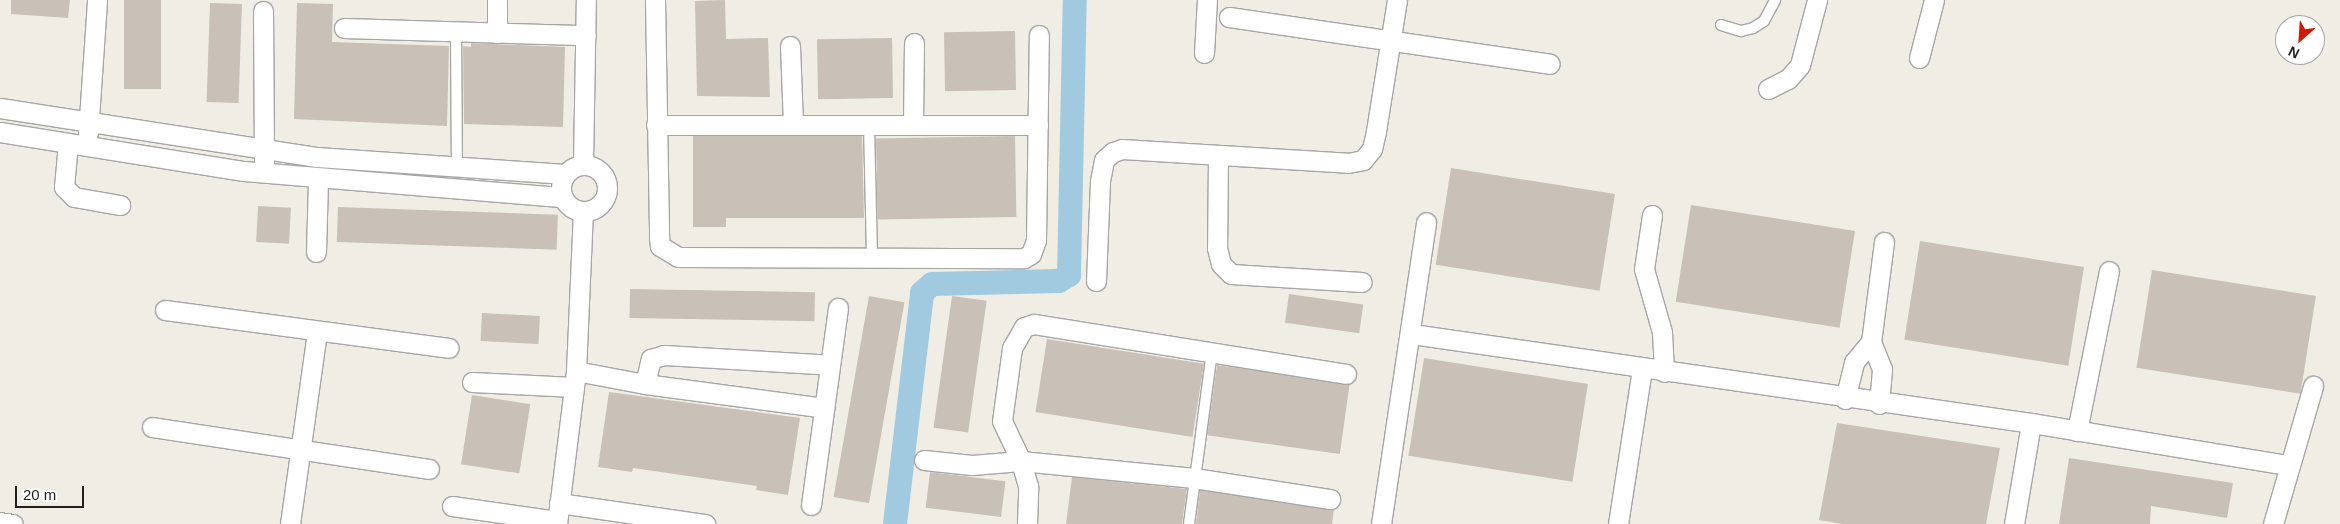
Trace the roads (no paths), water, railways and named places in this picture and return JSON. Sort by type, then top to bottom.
[{"type":"street","points":[[97,0],[89,121],[77,144],[64,187],[74,197],[120,205]]},
{"type":"street","points":[[496,33],[497,0]]},
{"type":"street","points":[[583,164],[586,0]]},
{"type":"street","points":[[655,0],[656,125],[660,246],[667,254],[678,257],[1016,260],[1031,254],[1036,240],[1040,35]]},
{"type":"street","points":[[1204,53],[1208,0]]},
{"type":"street","points":[[1096,280],[1104,160],[1122,149],[1218,158],[1348,163],[1364,160],[1372,149],[1376,130],[1397,0]]},
{"type":"street","points":[[1768,89],[1788,79],[1800,65],[1817,0]]},
{"type":"street","points":[[1919,58],[1934,0]]},
{"type":"street","points":[[263,11],[262,149],[265,173]]},
{"type":"street","points":[[1229,17],[1391,39],[1550,64]]},
{"type":"street","points":[[344,28],[586,35]]},
{"type":"street","points":[[913,124],[914,42]]},
{"type":"street","points":[[790,46],[793,125]]},
{"type":"street","points":[[0,108],[262,149],[456,168],[565,174],[583,164]]},
{"type":"street","points":[[656,125],[1038,125]]},
{"type":"street","points":[[0,132],[265,173],[318,179],[563,197]]},
{"type":"street","points":[[1218,158],[1217,248],[1220,264],[1231,274],[1362,282]]},
{"type":"street","points":[[565,174],[561,189],[563,197],[569,205],[583,211],[601,204],[608,189],[601,171],[583,164]]},
{"type":"street","points":[[316,252],[318,179]]},
{"type":"street","points":[[558,516],[575,379],[583,211]]},
{"type":"street","points":[[1652,215],[1644,269],[1662,332],[1664,372]]},
{"type":"street","points":[[1385,523],[1426,222]]},
{"type":"street","points":[[1880,404],[1882,369],[1871,342],[1884,242]]},
{"type":"street","points":[[2077,431],[2109,270]]},
{"type":"street","points":[[812,505],[838,308]]},
{"type":"street","points":[[165,310],[317,333],[448,348]]},
{"type":"street","points":[[1027,524],[1028,486],[1021,461],[1002,421],[1012,348],[1024,327],[1034,324],[1346,374]]},
{"type":"street","points":[[290,524],[317,333]]},
{"type":"street","points":[[1412,334],[1880,404],[2031,423],[2288,465]]},
{"type":"street","points":[[1845,398],[1854,362],[1871,342]]},
{"type":"street","points":[[645,384],[651,359],[664,355],[830,366]]},
{"type":"street","points":[[1618,524],[1642,369]]},
{"type":"street","points":[[472,382],[575,379],[645,384],[824,408]]},
{"type":"street","points":[[2273,524],[2288,465],[2313,386]]},
{"type":"street","points":[[2014,524],[2031,423]]},
{"type":"street","points":[[152,427],[429,470]]},
{"type":"street","points":[[924,460],[972,466],[1021,461],[1194,478],[1330,498]]},
{"type":"street","points":[[452,506],[558,516],[705,524]]},
{"type":"street","points":[[0,522],[13,524]]},
{"type":"lane","points":[[1721,25],[1741,31],[1753,28],[1764,21],[1774,0]]},
{"type":"lane","points":[[456,32],[456,168]]},
{"type":"lane","points":[[869,124],[872,258]]},
{"type":"lane","points":[[1189,524],[1212,352]]},
{"type":"waterway","points":[[895,524],[922,293],[932,284],[1059,281],[1069,275],[1075,0]]}]
